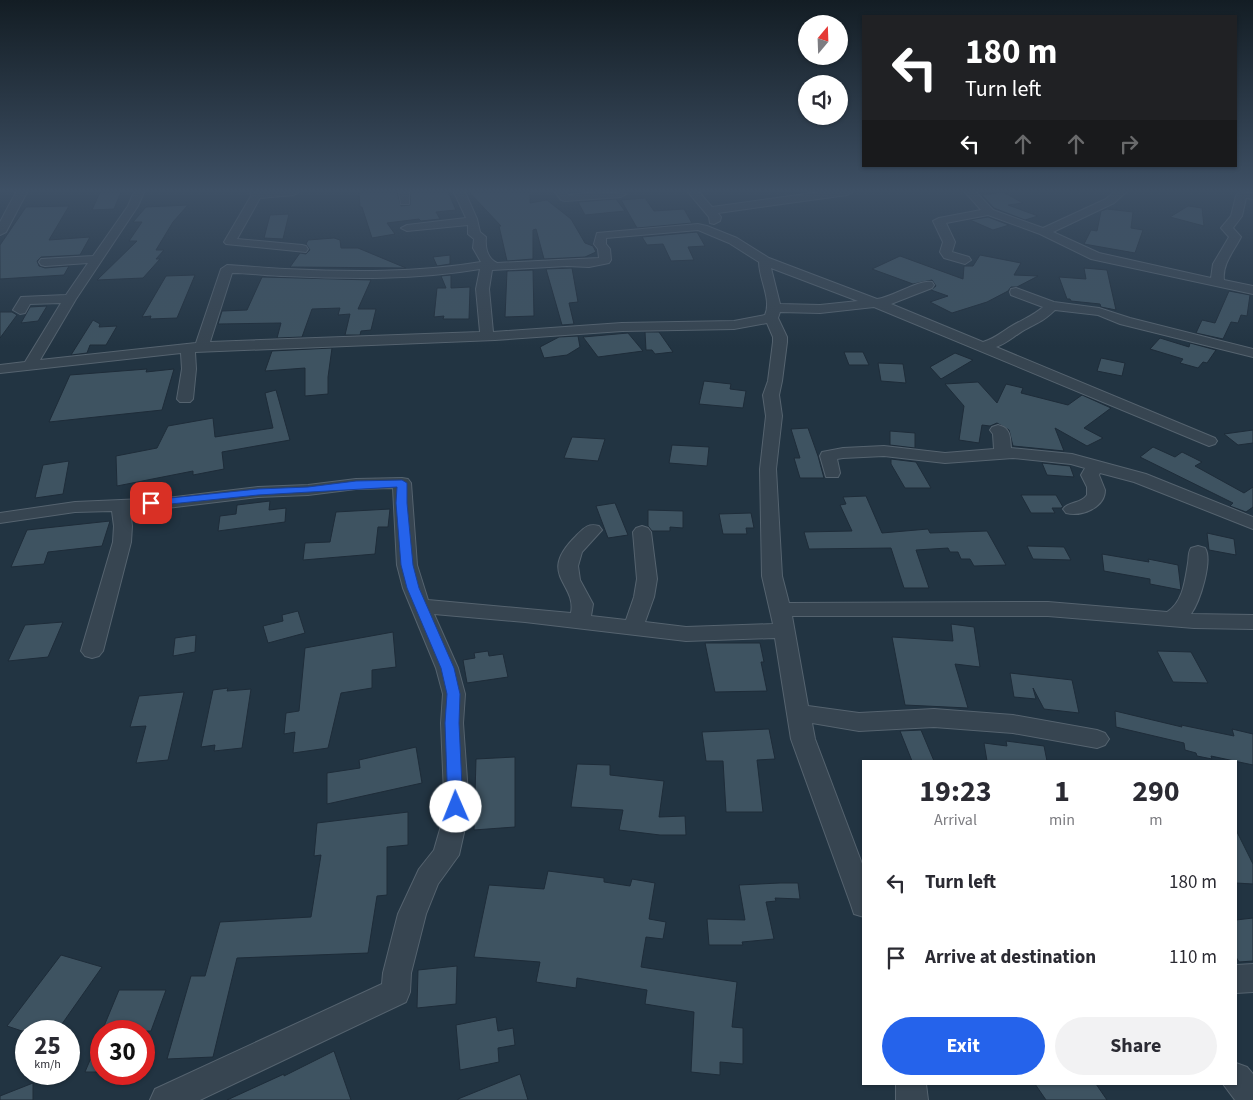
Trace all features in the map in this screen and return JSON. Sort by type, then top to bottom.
[{"type":"street","points":[[30,365],[106,243]]},
{"type":"street","points":[[244,243],[302,249]]},
{"type":"street","points":[[479,243],[479,248],[489,264]]},
{"type":"street","points":[[184,399],[195,348],[227,269],[297,273],[392,273],[475,267],[489,264],[497,267],[596,262],[605,260],[604,249],[600,243]]},
{"type":"street","points":[[737,243],[764,261],[874,302],[1209,441]]},
{"type":"street","points":[[949,243],[946,252],[948,255],[965,260]]},
{"type":"street","points":[[1068,243],[1095,256],[1253,290]]},
{"type":"street","points":[[1218,283],[1217,276],[1222,257],[1232,243]]},
{"type":"street","points":[[45,262],[96,258]]},
{"type":"street","points":[[764,261],[773,313],[780,337],[775,380],[770,395],[774,416],[768,469],[768,520],[772,576],[780,609],[803,739],[862,900]]},
{"type":"street","points":[[487,336],[483,289],[484,274],[489,264]]},
{"type":"street","points":[[0,369],[195,348],[487,336],[622,327],[753,324],[773,313],[874,302],[900,297],[928,285]]},
{"type":"street","points":[[1016,292],[1052,306],[1100,311],[1125,321],[1253,353]]},
{"type":"street","points":[[20,310],[26,300],[70,299]]},
{"type":"street","points":[[983,347],[998,342],[1019,328],[1038,319],[1052,306]]},
{"type":"street","points":[[998,430],[1001,432],[1003,453]]},
{"type":"street","points":[[1075,447],[1074,454],[1090,465]]},
{"type":"street","points":[[832,473],[828,456],[843,453],[884,451],[945,458],[1003,453],[1072,459],[1140,478],[1253,523]]},
{"type":"street","points":[[1072,509],[1088,505],[1095,496],[1096,490],[1090,475],[1090,465]]},
{"type":"street","points":[[0,518],[66,508],[167,503],[258,492],[308,490],[356,484],[402,483],[407,565],[413,588],[448,668],[454,694],[452,723],[456,794],[455,819],[446,855],[428,877],[412,914],[397,973],[396,992],[166,1100]]},
{"type":"street","points":[[92,651],[122,542],[123,526],[120,504]]},
{"type":"street","points":[[580,621],[582,604],[570,580],[568,566],[573,550],[593,530]]},
{"type":"street","points":[[633,627],[643,603],[647,577],[642,532]]},
{"type":"street","points":[[1172,619],[1183,612],[1191,599],[1197,573],[1198,552]]},
{"type":"street","points":[[421,606],[580,621],[686,634],[783,631]]},
{"type":"street","points":[[780,609],[1017,608],[1081,610],[1172,619],[1253,622]]},
{"type":"street","points":[[799,713],[859,722],[934,718],[1013,724],[1096,739]]},
{"type":"street","points":[[1237,979],[1253,978]]},
{"type":"street","points":[[1237,1079],[1253,1097]]},
{"type":"street","points":[[910,1085],[912,1100]]},
{"type":"building","points":[[1,243],[86,243],[80,255],[41,257],[37,261],[39,266],[45,268],[69,266],[64,275],[0,279]]},
{"type":"building","points":[[135,243],[160,243],[156,250],[164,250],[156,259],[160,259],[143,278],[97,280]]},
{"type":"building","points":[[340,243],[341,248],[358,248],[406,268],[290,267],[300,253],[306,254],[310,250],[306,244]]},
{"type":"building","points":[[503,243],[533,243],[533,259],[507,261]]},
{"type":"building","points":[[540,243],[586,243],[593,246],[596,252],[585,257],[544,259]]},
{"type":"building","points":[[646,243],[703,243],[705,246],[688,247],[694,260],[671,261],[663,244],[647,245]]},
{"type":"building","points":[[1084,243],[1138,243],[1135,253]]},
{"type":"building","points":[[450,255],[450,264],[437,266],[433,257]]},
{"type":"building","points":[[980,255],[1021,263],[1014,275],[1038,276],[1017,287],[1011,287],[1008,291],[987,302],[952,313],[930,302],[948,296],[931,290],[936,286],[932,280],[913,284],[872,269],[900,256],[963,279],[964,266],[973,266]]},
{"type":"building","points":[[572,268],[578,302],[569,303],[574,324],[562,325],[546,269]]},
{"type":"building","points":[[1084,268],[1107,270],[1116,310],[1101,307],[1100,304],[1067,299],[1059,277],[1086,279]]},
{"type":"building","points":[[533,270],[534,316],[505,317],[507,271]]},
{"type":"building","points":[[195,275],[177,318],[150,319],[151,316],[142,317],[166,276]]},
{"type":"building","points":[[451,275],[451,288],[470,287],[469,319],[443,319],[444,316],[434,317],[437,288],[446,288],[441,276]]},
{"type":"building","points":[[262,277],[371,280],[358,309],[376,309],[371,330],[361,331],[360,335],[345,335],[350,314],[338,315],[340,308],[312,309],[302,337],[277,338],[281,323],[218,324],[222,311],[247,310]]},
{"type":"building","points":[[1229,291],[1250,295],[1247,316],[1241,315],[1238,323],[1231,322],[1223,339],[1196,333],[1202,320],[1215,323]]},
{"type":"building","points":[[47,306],[38,321],[21,323],[30,307]]},
{"type":"building","points":[[0,312],[12,312],[17,315],[0,338]]},
{"type":"building","points":[[93,320],[100,324],[99,327],[117,326],[106,345],[90,345],[87,353],[71,355]]},
{"type":"building","points":[[645,332],[659,332],[673,352],[655,354],[652,350],[646,350]]},
{"type":"building","points":[[628,333],[643,351],[598,357],[583,337]]},
{"type":"building","points":[[578,336],[580,347],[567,355],[544,358],[540,347],[559,337]]},
{"type":"building","points":[[1160,338],[1189,347],[1190,343],[1216,350],[1207,363],[1203,362],[1198,368],[1180,363],[1183,359],[1150,349]]},
{"type":"building","points":[[332,348],[328,394],[305,396],[305,368],[265,371],[272,351]]},
{"type":"building","points":[[844,352],[863,352],[869,365],[849,365]]},
{"type":"building","points":[[955,353],[973,360],[941,379],[930,367]]},
{"type":"building","points":[[1101,358],[1125,363],[1122,376],[1097,371]]},
{"type":"building","points":[[878,363],[903,364],[906,383],[881,381]]},
{"type":"building","points":[[147,369],[146,372],[174,369],[162,410],[49,422],[70,375]]},
{"type":"building","points":[[704,381],[731,384],[730,389],[746,391],[743,408],[699,404]]},
{"type":"building","points":[[978,382],[997,403],[1006,384],[1023,388],[1021,393],[1068,405],[1082,395],[1111,408],[1084,428],[1103,438],[1087,446],[1055,428],[1064,451],[1013,446],[1009,430],[997,423],[990,426],[982,425],[979,443],[959,440],[964,406],[945,384]]},
{"type":"building","points":[[276,390],[290,440],[222,452],[224,469],[193,475],[193,471],[117,486],[116,456],[157,448],[168,426],[213,418],[215,437],[273,428],[265,393]]},
{"type":"building","points":[[808,428],[824,478],[800,478],[794,458],[800,458],[791,429]]},
{"type":"building","points":[[1253,430],[1253,443],[1238,445],[1224,434]]},
{"type":"building","points":[[890,431],[915,433],[915,448],[890,445]]},
{"type":"building","points":[[572,437],[605,439],[598,461],[564,458]]},
{"type":"building","points":[[672,445],[709,447],[707,466],[669,463]]},
{"type":"building","points":[[1153,447],[1175,457],[1182,452],[1202,462],[1195,466],[1244,493],[1253,487],[1253,507],[1246,512],[1230,506],[1233,503],[1140,457]]},
{"type":"building","points":[[891,459],[916,462],[931,488],[905,488],[891,464]]},
{"type":"building","points":[[69,461],[63,494],[35,498],[43,465]]},
{"type":"building","points":[[1042,463],[1070,466],[1074,477],[1047,475]]},
{"type":"building","points":[[1021,495],[1056,495],[1063,507],[1052,508],[1055,513],[1031,513]]},
{"type":"building","points":[[866,496],[882,533],[928,529],[930,533],[987,531],[1006,565],[974,566],[970,559],[961,559],[958,552],[950,552],[948,548],[916,550],[929,588],[904,588],[891,548],[809,549],[804,532],[852,531],[840,505],[846,504],[843,497]]},
{"type":"building","points":[[270,501],[269,510],[286,508],[285,522],[218,531],[220,516],[236,514],[237,505]]},
{"type":"building","points":[[615,503],[628,535],[608,538],[596,506]]},
{"type":"building","points":[[390,509],[388,527],[378,527],[375,554],[303,560],[305,543],[330,542],[336,512]]},
{"type":"building","points":[[648,510],[683,511],[683,528],[670,527],[670,531],[652,531],[648,526]]},
{"type":"building","points":[[751,513],[754,528],[746,528],[747,534],[723,534],[719,514]]},
{"type":"building","points":[[110,521],[102,546],[48,552],[44,564],[11,567],[27,530]]},
{"type":"building","points":[[1207,533],[1234,539],[1236,555],[1209,550]]},
{"type":"building","points":[[1027,546],[1064,547],[1071,560],[1033,559]]},
{"type":"building","points":[[1102,554],[1149,562],[1148,559],[1178,565],[1181,590],[1150,584],[1150,579],[1104,571]]},
{"type":"building","points":[[298,611],[305,633],[268,643],[263,626],[283,621],[282,615]]},
{"type":"building","points":[[63,622],[48,657],[8,661],[25,625]]},
{"type":"building","points":[[951,624],[974,627],[980,667],[955,664],[968,708],[905,705],[892,637],[953,641]]},
{"type":"building","points":[[393,632],[396,667],[372,670],[372,688],[341,693],[328,748],[293,753],[295,732],[284,734],[286,713],[299,711],[305,648]]},
{"type":"building","points":[[196,635],[195,652],[173,656],[175,638]]},
{"type":"building","points":[[705,643],[760,643],[764,662],[761,662],[767,691],[715,692]]},
{"type":"building","points":[[488,651],[489,656],[503,654],[508,677],[467,683],[463,660],[475,658],[474,653]]},
{"type":"building","points":[[1157,651],[1191,652],[1208,683],[1173,682]]},
{"type":"building","points":[[1010,673],[1072,680],[1079,713],[1044,709],[1033,688],[1036,699],[1014,697]]},
{"type":"building","points":[[228,688],[227,691],[251,689],[242,748],[214,751],[215,745],[201,747],[213,690]]},
{"type":"building","points":[[184,692],[168,760],[136,763],[146,726],[130,727],[139,696]]},
{"type":"building","points":[[1115,711],[1182,727],[1181,725],[1234,736],[1232,729],[1253,734],[1253,765],[1237,760],[1197,756],[1196,753],[1185,750],[1184,743],[1116,727]]},
{"type":"building","points":[[769,729],[775,759],[757,760],[763,812],[726,812],[723,761],[706,761],[702,732]]},
{"type":"building","points":[[921,730],[934,760],[912,760],[900,731]]},
{"type":"building","points":[[1006,741],[1044,746],[1047,760],[987,760],[984,743],[1007,746]]},
{"type":"building","points":[[416,747],[422,783],[327,804],[327,773],[360,768],[359,760]]},
{"type":"building","points":[[515,757],[515,827],[474,830],[476,759]]},
{"type":"building","points":[[577,764],[610,765],[610,775],[664,781],[659,817],[685,816],[686,835],[660,835],[619,830],[623,810],[571,807]]},
{"type":"building","points":[[408,812],[408,845],[387,847],[387,895],[377,896],[368,953],[237,958],[213,1057],[167,1059],[191,976],[205,976],[220,922],[311,917],[321,855],[314,856],[317,823]]},
{"type":"building","points":[[1237,832],[1253,864],[1253,884],[1237,883]]},
{"type":"building","points":[[548,871],[604,878],[604,882],[630,886],[632,879],[655,883],[649,919],[666,922],[663,939],[646,937],[641,967],[737,982],[732,1027],[743,1028],[743,1064],[720,1062],[720,1075],[691,1072],[694,1012],[645,1004],[647,990],[577,978],[576,988],[536,982],[540,962],[474,957],[489,885],[544,889]]},
{"type":"building","points":[[798,883],[800,899],[775,898],[776,901],[766,902],[774,939],[742,942],[743,945],[709,945],[707,919],[745,920],[739,885]]},
{"type":"building","points":[[1253,918],[1253,961],[1239,962],[1237,959],[1237,920]]},
{"type":"building","points":[[61,955],[102,967],[65,1020],[15,1020],[15,1029],[7,1026]]},
{"type":"building","points":[[457,966],[456,1004],[417,1008],[418,970]]},
{"type":"building","points":[[119,990],[166,990],[155,1020],[107,1020]]},
{"type":"building","points":[[496,1017],[498,1031],[513,1028],[515,1045],[498,1048],[499,1062],[460,1070],[456,1025]]},
{"type":"building","points":[[334,1051],[351,1100],[227,1100],[284,1074],[284,1076]]},
{"type":"building","points":[[90,1060],[90,1072],[85,1072]]},
{"type":"building","points":[[520,1074],[528,1100],[458,1100],[458,1099]]},
{"type":"building","points":[[28,1085],[33,1085],[33,1100],[0,1100],[0,1096]]},
{"type":"building","points":[[1036,1085],[1097,1085],[1107,1100],[1046,1100]]},
{"type":"route","points":[[151,503],[167,503],[258,492],[308,490],[356,484],[402,483],[407,565],[413,588],[448,668],[454,694],[452,723],[456,807]]}]
